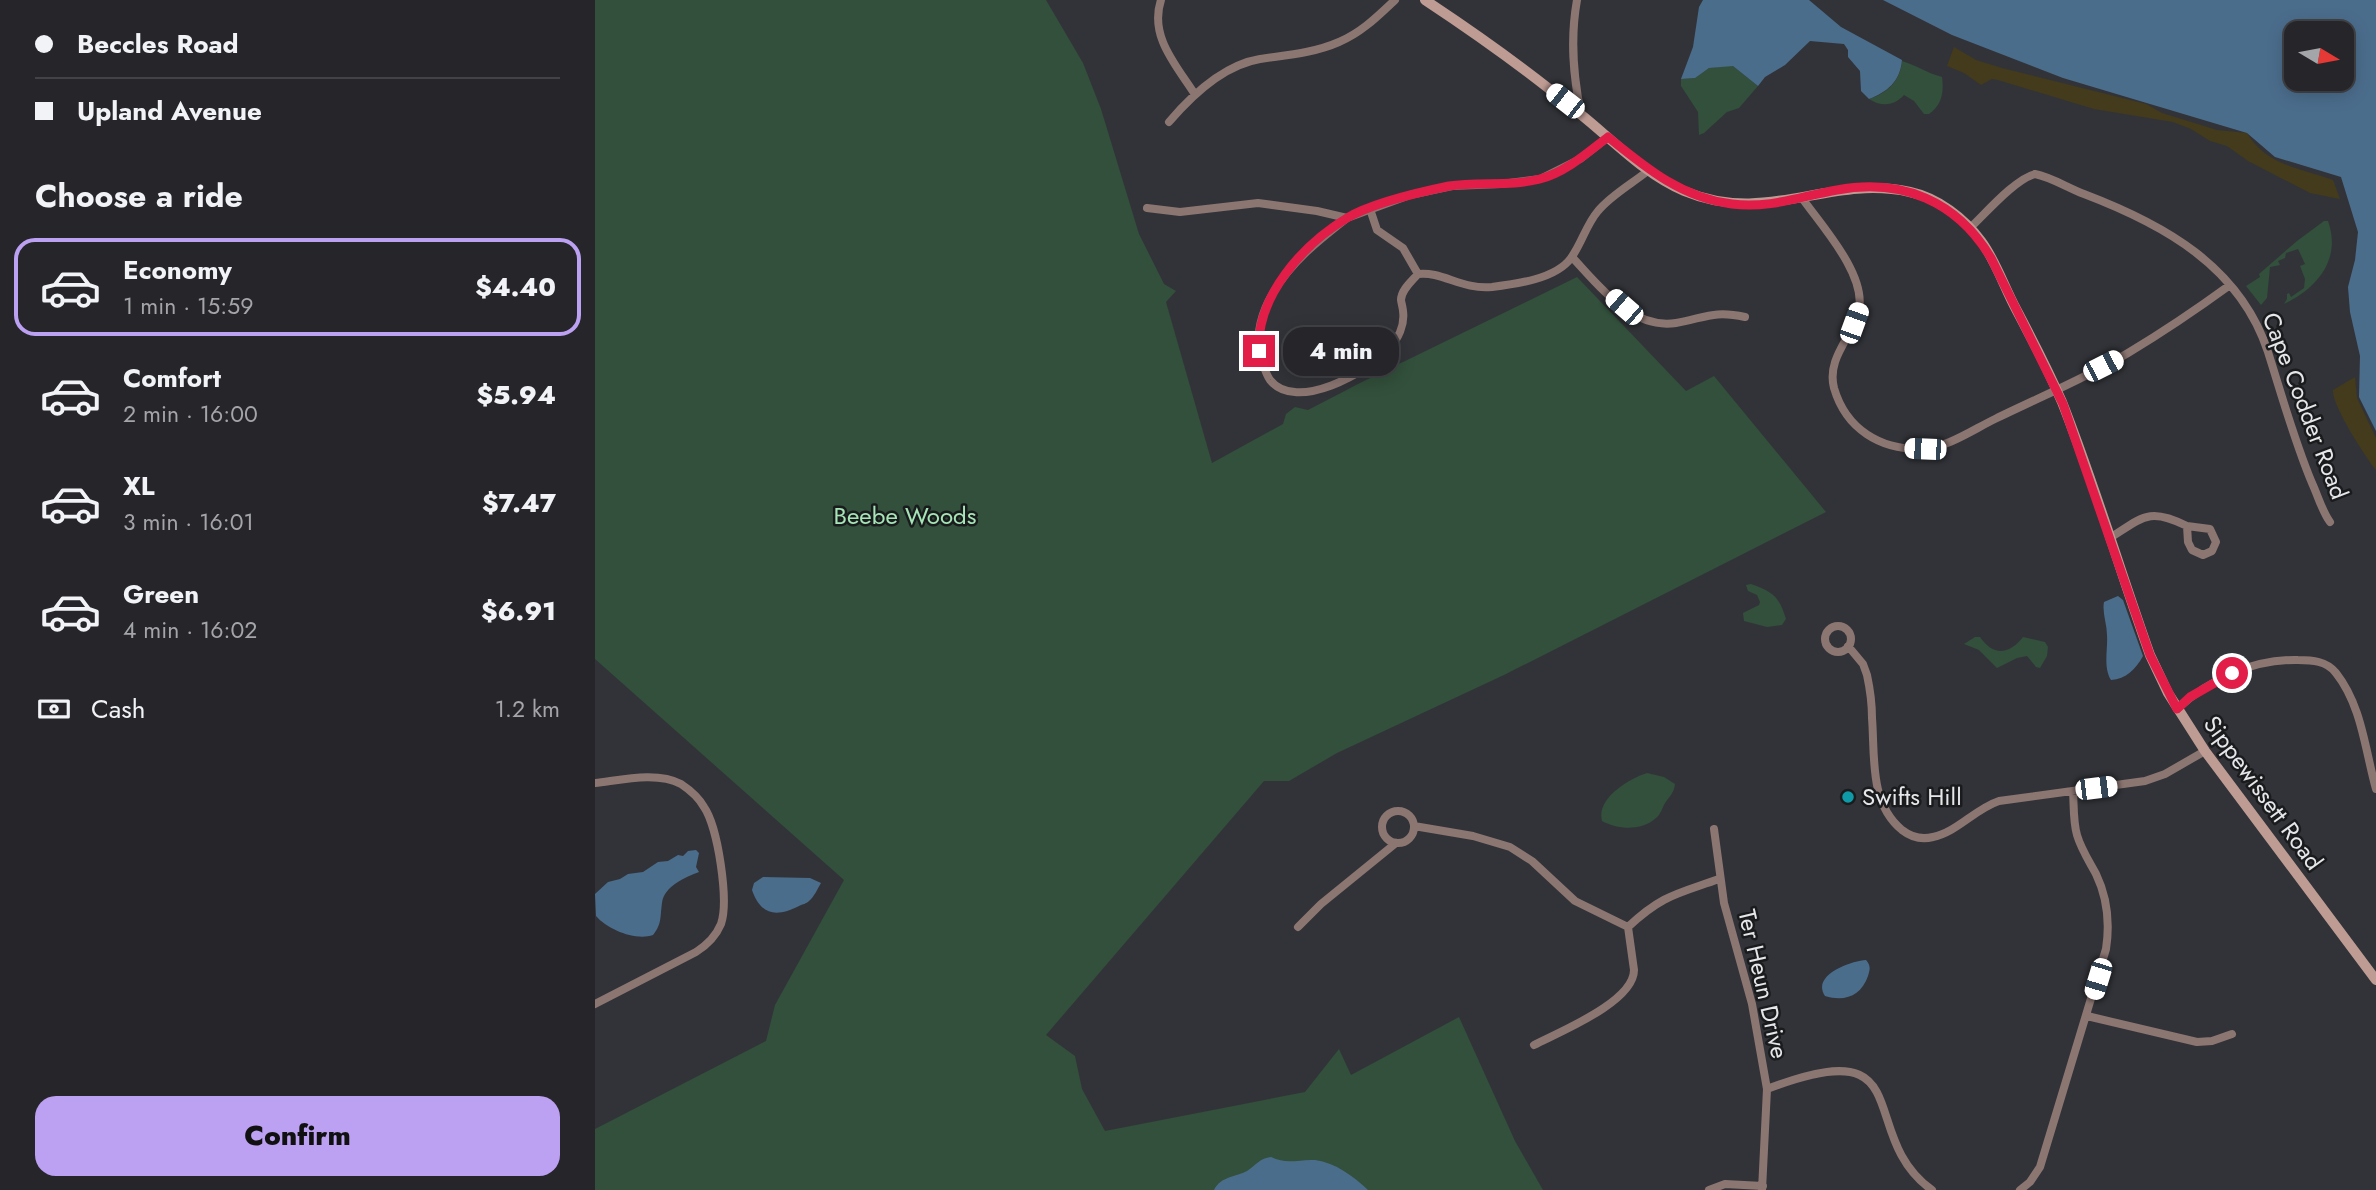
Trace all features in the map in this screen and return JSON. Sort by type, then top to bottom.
[{"type":"main road","name":"Sippewissett Road","points":[[1425,0],[1502,52],[1649,170],[1673,186],[1716,202],[1756,205],[1838,190],[1896,190],[1934,201],[1970,228],[1991,258],[2056,390],[2150,655],[2177,709],[2205,751],[2376,980]]},
{"type":"street","points":[[1161,0],[1157,25],[1160,39],[1194,93]]},
{"type":"street","points":[[1169,122],[1194,93],[1215,79],[1249,62],[1313,51],[1339,42],[1359,32],[1395,0]]},
{"type":"street","points":[[1565,101],[1573,88],[1572,29],[1577,0]]},
{"type":"street","points":[[1574,75],[1581,114]]},
{"type":"street","points":[[1608,137],[1580,159],[1540,179],[1452,186],[1410,195],[1347,218],[1292,265],[1272,295],[1258,336],[1259,351],[1271,382],[1285,389],[1310,392],[1353,375],[1387,352],[1399,334],[1403,321],[1403,293],[1418,274],[1429,272],[1465,286],[1490,287],[1532,279],[1555,271],[1572,257],[1590,221],[1600,208],[1649,170]]},
{"type":"street","name":"Cape Codder Road","points":[[1970,228],[2030,175],[2039,175],[2117,207],[2158,228],[2209,261],[2249,312],[2264,341],[2288,422],[2330,522]]},
{"type":"street","points":[[1802,198],[1846,260],[1859,289],[1860,308],[1839,349],[1833,369],[1834,387],[1843,407],[1860,432],[1898,448],[1925,449],[1949,441],[2056,390],[2127,354],[2188,316],[2230,285]]},
{"type":"street","points":[[1147,208],[1180,212],[1258,203],[1347,218]]},
{"type":"street","points":[[1370,209],[1377,230],[1403,248],[1418,274]]},
{"type":"street","points":[[1572,257],[1631,314],[1646,322],[1676,323],[1717,313],[1745,317]]},
{"type":"street","points":[[2110,538],[2140,518],[2152,515],[2166,517],[2187,526]]},
{"type":"street","points":[[1848,646],[1863,664],[1867,675],[1880,796],[1891,817],[1906,833],[1922,838],[1935,837],[1994,803],[2151,780],[2205,751]]},
{"type":"street","points":[[2177,709],[2232,673],[2258,663],[2296,660],[2324,664],[2339,676],[2359,719],[2367,743],[2376,789]]},
{"type":"street","points":[[595,783],[658,778],[679,783],[692,792],[706,808],[713,830],[723,876],[724,910],[716,933],[708,944],[696,953],[595,1004]]},
{"type":"street","points":[[2020,1190],[2031,1182],[2040,1167],[2106,949],[2108,918],[2103,891],[2076,831],[2073,791]]},
{"type":"street","points":[[1298,927],[1321,904],[1396,843],[1407,840],[1414,826],[1406,813],[1397,810],[1387,814],[1382,823],[1383,834],[1396,843]]},
{"type":"street","points":[[1414,826],[1472,836],[1510,847],[1532,861],[1575,901],[1628,927]]},
{"type":"street","name":"Ter Heun Drive","points":[[1714,829],[1719,879],[1752,1004],[1767,1089],[1763,1188]]},
{"type":"street","points":[[1628,927],[1651,905],[1673,893],[1719,879]]},
{"type":"street","points":[[1534,1045],[1594,1014],[1629,986],[1634,970],[1628,927]]},
{"type":"street","points":[[2087,1016],[2197,1042],[2212,1041],[2232,1034]]},
{"type":"street","points":[[1767,1089],[1834,1071],[1854,1072],[1869,1080],[1878,1091],[1906,1165],[1932,1190]]},
{"type":"street","points":[[1709,1190],[1725,1184],[1763,1188]]},
{"type":"green space","name":"Beebe Woods","points":[[595,0],[1046,0],[1083,63],[1101,109],[1139,234],[1164,284],[1176,291],[1166,302],[1212,463],[1283,424],[1286,414],[1295,407],[1308,410],[1577,277],[1686,391],[1714,376],[1826,512],[1504,675],[1337,753],[1289,781],[1264,781],[1046,1035],[1075,1056],[1082,1089],[1105,1131],[1305,1092],[1339,1049],[1351,1075],[1459,1017],[1515,1141],[1543,1190],[595,1190],[595,1129],[766,1041],[775,1005],[844,880],[595,659]]},
{"type":"green space","points":[[1902,61],[1942,77],[1941,98],[1937,107],[1929,114],[1924,114],[1914,101],[1904,95],[1887,104],[1869,99],[1892,85],[1899,75]]},
{"type":"green space","points":[[1733,66],[1758,86],[1739,108],[1727,112],[1699,135],[1698,112],[1681,86],[1681,79],[1694,78],[1709,68]]},
{"type":"green space","points":[[2324,221],[2328,221],[2332,248],[2323,272],[2306,290],[2284,304],[2287,294],[2291,297],[2304,288],[2305,279],[2300,266],[2305,264],[2298,249],[2286,253],[2285,258],[2278,261],[2280,265],[2270,267],[2267,298],[2261,305],[2246,286]]},
{"type":"green space","points":[[1751,584],[1778,600],[1786,619],[1782,625],[1767,627],[1744,621],[1743,613],[1760,602],[1757,595],[1748,591],[1746,585]]},
{"type":"green space","points":[[1980,637],[1990,648],[2001,651],[2012,647],[2023,637],[2045,642],[2048,647],[2047,656],[2040,668],[2027,656],[1997,668],[1979,650],[1964,644]]},
{"type":"green space","points":[[1647,773],[1664,777],[1675,784],[1658,816],[1644,825],[1630,828],[1602,821],[1604,805],[1615,791]]},
{"type":"sand","points":[[1954,47],[1976,60],[2002,68],[2146,104],[2162,113],[2217,130],[2247,133],[2264,153],[2274,159],[2333,180],[2340,199],[2310,193],[2248,161],[2227,146],[2210,141],[2173,122],[2094,109],[1998,80],[1992,79],[1981,85],[1964,73],[1947,66]]},
{"type":"sand","points":[[2355,377],[2357,398],[2376,438],[2376,470],[2350,431],[2334,397],[2333,390]]},
{"type":"water","points":[[1703,0],[1809,0],[1841,27],[1902,60],[1899,74],[1887,89],[1869,99],[1861,91],[1860,71],[1848,57],[1844,44],[1810,41],[1785,65],[1765,77],[1758,86],[1733,66],[1709,68],[1695,78],[1681,79],[1693,47],[1699,7]]},
{"type":"water","points":[[1883,0],[2376,0],[2376,431],[2359,397],[2360,356],[2350,312],[2348,287],[2358,232],[2341,177],[2275,157],[2247,133],[2063,78],[1952,35]]},
{"type":"water","points":[[2118,596],[2123,600],[2143,656],[2130,672],[2111,680],[2106,664],[2104,602]]},
{"type":"water","points":[[696,850],[699,853],[696,867],[699,872],[676,883],[667,892],[662,903],[659,924],[653,935],[639,937],[623,933],[596,916],[595,894],[608,882],[628,874],[643,872],[658,862]]},
{"type":"water","points":[[763,877],[810,878],[821,883],[807,903],[777,913],[760,905],[752,890],[754,883]]},
{"type":"water","points":[[1866,960],[1870,968],[1868,976],[1857,993],[1846,998],[1825,996],[1822,988],[1828,976],[1843,966]]},
{"type":"water","points":[[1271,1157],[1282,1161],[1315,1160],[1330,1164],[1350,1175],[1368,1190],[1214,1190],[1225,1179],[1247,1171],[1261,1160]]},
{"type":"place","name":"Swifts Hill","points":[[1848,797]]},
{"type":"route","points":[[1259,351],[1261,321],[1272,295],[1292,265],[1347,218],[1410,195],[1452,186],[1540,179],[1566,168],[1608,137],[1663,180],[1686,192],[1716,202],[1737,205],[1776,203],[1854,188],[1881,188],[1913,193],[1940,204],[1961,220],[1982,242],[1991,258],[2063,404],[2150,655],[2177,709],[2190,697],[2232,673]]}]
